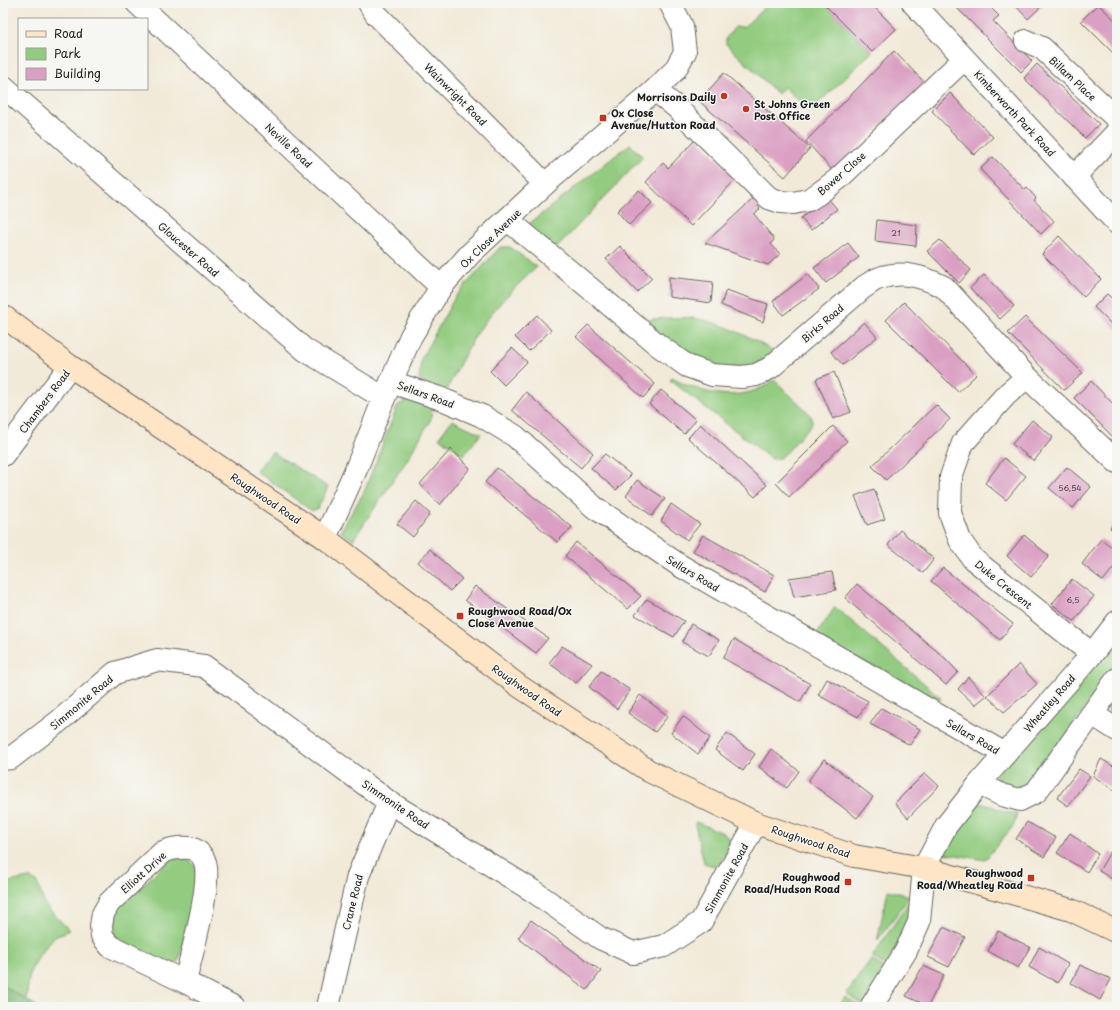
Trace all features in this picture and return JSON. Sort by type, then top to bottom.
[{"type":"street","name":"Neville Road","points":[[137,3],[441,287]]},
{"type":"street","name":"Wainwright Road","points":[[369,3],[376,14],[545,184]]},
{"type":"street","name":"Ox Close Avenue","points":[[325,538],[357,467],[411,336],[441,287],[470,254],[545,184],[655,90],[675,70],[685,52],[682,26],[670,3]]},
{"type":"street","name":"Kimberworth Park Road","points":[[913,3],[1117,223]]},
{"type":"street","name":"Billam Place","points":[[1026,41],[1042,48],[1117,119]]},
{"type":"street","name":"Bower Close","points":[[655,90],[676,107],[769,198],[781,202],[793,203],[808,200],[838,179],[964,59]]},
{"type":"street","name":"Gloucester Road","points":[[3,86],[305,350],[388,390]]},
{"type":"street","points":[[1074,177],[1117,132]]},
{"type":"street","name":"Birks Road","points":[[508,220],[658,345],[687,366],[712,375],[742,377],[756,375],[770,368],[864,287],[880,278],[900,274],[926,278],[944,287],[1027,377],[1117,462]]},
{"type":"street","name":"Roughwood Road","points":[[3,316],[70,366],[325,538],[519,686],[649,771],[756,823],[854,856],[924,868],[1071,910],[1117,932]]},
{"type":"street","name":"Chambers Road","points":[[3,455],[70,366]]},
{"type":"street","name":"Duke Crescent","points":[[1027,377],[1006,395],[963,443],[951,477],[950,513],[960,540],[973,559],[1092,654]]},
{"type":"street","name":"Sellars Road","points":[[388,390],[442,399],[482,416],[515,436],[594,507],[679,566],[1005,754]]},
{"type":"street","name":"Wheatley Road","points":[[924,868],[946,826],[979,784],[1092,654],[1117,622]]},
{"type":"street","name":"Simmonite Road","points":[[3,759],[11,758],[58,722],[115,673],[157,660],[204,666],[389,802],[533,891],[600,938],[632,954],[664,946],[701,922],[756,823]]},
{"type":"street","points":[[979,784],[1002,795],[1020,800],[1036,792],[1117,679]]},
{"type":"street","points":[[1092,714],[1117,730]]},
{"type":"street","name":"Crane Road","points":[[328,1007],[358,876],[389,802]]},
{"type":"street","name":"Elliott Drive","points":[[185,982],[203,907],[207,878],[206,866],[202,855],[193,849],[183,847],[172,848],[163,852],[109,903],[103,914],[101,926],[102,936],[110,946],[234,1007]]},
{"type":"street","points":[[871,1007],[906,951],[919,922],[924,868]]},
{"type":"green space","points":[[769,3],[823,3],[872,52],[810,111],[784,87],[778,94],[726,44],[726,38],[735,27],[744,27]]},
{"type":"green space","points":[[630,144],[643,157],[550,255],[520,231]]},
{"type":"green space","points":[[500,247],[510,247],[537,267],[509,294],[484,323],[467,350],[442,399],[419,379],[421,359],[455,297]]},
{"type":"green space","points":[[692,318],[724,326],[746,336],[776,353],[752,367],[711,370],[642,323],[653,319]]},
{"type":"green space","points":[[672,378],[697,389],[723,394],[749,392],[762,388],[774,380],[808,412],[812,418],[812,424],[786,453],[780,458],[772,459],[670,380]]},
{"type":"green space","points":[[409,400],[432,407],[431,419],[407,460],[353,540],[341,532],[343,527],[364,492],[398,405]]},
{"type":"green space","points":[[452,420],[481,434],[463,456],[454,447],[439,438]]},
{"type":"green space","points":[[272,452],[328,487],[318,508],[313,510],[308,509],[256,471]]},
{"type":"green space","points":[[835,607],[941,698],[939,701],[815,637]]},
{"type":"green space","points":[[1117,632],[1117,662],[1030,787],[1015,789],[1007,787],[999,782],[995,777]]},
{"type":"green space","points":[[1110,703],[1117,708],[1117,722],[1109,715],[1108,709]]},
{"type":"green space","points":[[976,804],[987,805],[1005,812],[1017,813],[1014,825],[985,860],[944,853],[945,842]]},
{"type":"green space","points":[[696,822],[723,833],[729,838],[730,847],[717,867],[704,863],[695,824]]},
{"type":"green space","points":[[180,858],[192,863],[196,869],[197,882],[179,960],[172,966],[126,945],[110,932],[110,918],[116,909],[170,860]]},
{"type":"green space","points":[[29,878],[37,882],[45,905],[69,930],[53,938],[40,954],[30,972],[26,1000],[3,985],[3,883]]},
{"type":"green space","points":[[888,890],[910,896],[877,941]]},
{"type":"green space","points":[[909,902],[912,903],[904,933],[886,966],[872,957]]},
{"type":"green space","points":[[871,959],[886,970],[864,1005],[846,994]]},
{"type":"green space","points":[[3,985],[38,1007],[3,1007]]},
{"type":"green space","points":[[845,997],[861,1007],[838,1007]]},
{"type":"building","points":[[823,3],[870,3],[896,29],[872,52]]},
{"type":"building","points":[[952,3],[986,3],[999,16],[993,21],[1032,61],[1021,72]]},
{"type":"building","points":[[1013,3],[1045,3],[1028,19]]},
{"type":"building","points":[[1098,4],[1117,22],[1117,57],[1081,21]]},
{"type":"building","points":[[894,51],[925,83],[833,171],[806,141]]},
{"type":"building","points":[[1037,64],[1099,124],[1085,138],[1024,78]]},
{"type":"building","points":[[724,73],[810,148],[785,177],[699,101]]},
{"type":"building","points":[[950,93],[993,137],[974,155],[932,111]]},
{"type":"building","points":[[697,138],[736,179],[691,226],[646,182],[663,163],[668,168]]},
{"type":"building","points":[[993,157],[1025,190],[1027,188],[1036,198],[1034,200],[1054,221],[1041,234],[980,169]]},
{"type":"building","points":[[639,190],[652,203],[629,225],[617,211]]},
{"type":"building","points":[[755,197],[763,202],[758,206],[760,209],[754,214],[774,239],[771,244],[780,254],[768,265],[705,243]]},
{"type":"building","points":[[827,197],[837,209],[811,230],[801,218]]},
{"type":"building","points":[[877,220],[917,225],[916,246],[875,241]]},
{"type":"building","points":[[1059,236],[1101,279],[1084,297],[1042,254]]},
{"type":"building","points":[[940,240],[971,270],[959,283],[927,251]]},
{"type":"building","points":[[848,243],[859,257],[826,283],[814,268]]},
{"type":"building","points":[[620,246],[652,278],[637,292],[606,259]]},
{"type":"building","points":[[808,274],[819,289],[783,315],[773,301]]},
{"type":"building","points":[[984,275],[1014,306],[1000,319],[970,288]]},
{"type":"building","points":[[669,277],[713,282],[711,303],[669,297]]},
{"type":"building","points":[[726,290],[768,304],[763,322],[721,305]]},
{"type":"building","points":[[1107,294],[1117,303],[1117,330],[1094,307]]},
{"type":"building","points":[[904,302],[976,375],[958,392],[886,320]]},
{"type":"building","points":[[537,315],[551,330],[529,351],[515,337]]},
{"type":"building","points":[[1025,317],[1083,373],[1064,390],[1008,333]]},
{"type":"building","points":[[864,322],[877,337],[843,365],[831,352]]},
{"type":"building","points":[[588,325],[655,384],[643,398],[576,337]]},
{"type":"building","points":[[512,348],[527,362],[504,385],[490,371]]},
{"type":"building","points":[[834,372],[851,412],[833,419],[816,379]]},
{"type":"building","points":[[1091,381],[1117,408],[1117,441],[1074,398]]},
{"type":"building","points":[[661,390],[696,420],[684,434],[649,404]]},
{"type":"building","points":[[526,392],[593,453],[581,468],[512,410]]},
{"type":"building","points":[[936,405],[950,419],[886,480],[872,466]]},
{"type":"building","points":[[1032,420],[1053,437],[1034,461],[1012,444]]},
{"type":"building","points":[[700,424],[767,485],[755,497],[688,438]]},
{"type":"building","points":[[833,426],[847,441],[789,497],[776,483]]},
{"type":"building","points":[[451,449],[470,468],[440,505],[420,484]]},
{"type":"building","points":[[605,454],[631,475],[616,490],[591,468]]},
{"type":"building","points":[[1004,458],[1026,476],[1006,500],[985,483]]},
{"type":"building","points":[[1067,467],[1091,487],[1073,508],[1049,488]]},
{"type":"building","points":[[497,468],[572,527],[557,542],[485,482]]},
{"type":"building","points":[[637,480],[665,499],[652,516],[626,496]]},
{"type":"building","points":[[874,489],[885,519],[867,525],[855,496]]},
{"type":"building","points":[[416,501],[430,514],[413,537],[397,524]]},
{"type":"building","points":[[671,504],[700,524],[687,540],[661,521]]},
{"type":"building","points":[[1117,519],[1117,533],[1110,528]]},
{"type":"building","points":[[900,530],[934,559],[923,573],[888,545]]},
{"type":"building","points":[[703,535],[774,575],[765,592],[693,551]]},
{"type":"building","points":[[1024,535],[1049,556],[1031,577],[1007,556]]},
{"type":"building","points":[[1101,539],[1117,551],[1117,563],[1103,581],[1082,564]]},
{"type":"building","points":[[576,542],[641,596],[628,609],[565,556]]},
{"type":"building","points":[[430,549],[462,579],[450,591],[418,562]]},
{"type":"building","points":[[943,568],[1013,624],[1000,640],[931,581]]},
{"type":"building","points":[[832,572],[836,590],[794,597],[789,578]]},
{"type":"building","points":[[1072,579],[1094,596],[1074,621],[1052,604]]},
{"type":"building","points":[[857,584],[945,658],[958,672],[946,685],[845,598]]},
{"type":"building","points":[[475,586],[548,638],[536,653],[465,600]]},
{"type":"building","points":[[647,599],[684,621],[674,637],[635,615]]},
{"type":"building","points":[[691,624],[719,640],[709,656],[682,642]]},
{"type":"building","points":[[734,639],[810,684],[800,702],[723,658]]},
{"type":"building","points":[[562,646],[592,664],[576,683],[549,663]]},
{"type":"building","points":[[1019,664],[1037,684],[1004,712],[987,696]]},
{"type":"building","points":[[601,671],[630,690],[617,709],[589,687]]},
{"type":"building","points":[[968,677],[986,696],[975,705],[958,689]]},
{"type":"building","points":[[827,679],[868,701],[858,717],[818,695]]},
{"type":"building","points":[[640,695],[668,716],[655,732],[628,713]]},
{"type":"building","points":[[881,708],[920,729],[910,745],[870,724]]},
{"type":"building","points":[[683,716],[710,738],[698,754],[671,733]]},
{"type":"building","points":[[727,733],[755,754],[743,771],[715,750]]},
{"type":"building","points":[[771,749],[799,771],[787,788],[759,767]]},
{"type":"building","points":[[824,759],[873,797],[857,818],[808,781]]},
{"type":"building","points":[[1101,759],[1117,768],[1117,792],[1093,776]]},
{"type":"building","points":[[1079,769],[1090,776],[1068,806],[1057,798]]},
{"type":"building","points":[[925,773],[939,786],[908,818],[895,803]]},
{"type":"building","points":[[1027,822],[1056,838],[1044,857],[1016,839]]},
{"type":"building","points":[[1070,833],[1098,854],[1087,872],[1057,853]]},
{"type":"building","points":[[1110,852],[1117,857],[1117,882],[1099,871]]},
{"type":"building","points":[[531,920],[601,971],[587,990],[518,938]]},
{"type":"building","points":[[943,927],[965,937],[949,967],[928,957]]},
{"type":"building","points":[[998,931],[1030,947],[1018,968],[988,951]]},
{"type":"building","points":[[1039,947],[1068,964],[1058,983],[1029,967]]},
{"type":"building","points":[[1080,965],[1111,979],[1100,1000],[1071,983]]},
{"type":"building","points":[[923,966],[944,975],[928,1006],[906,996]]},
{"type":"place","name":"Morrisons Daily","points":[[724,96]]},
{"type":"place","name":"St Johns Green Post Office","points":[[746,109]]},
{"type":"place","name":"Ox Close Avenue/Hutton Road","points":[[603,118]]},
{"type":"place","name":"Roughwood Road/Ox Close Avenue","points":[[460,616]]},
{"type":"place","name":"Roughwood Road/Wheatley Road","points":[[1031,878]]},
{"type":"place","name":"Roughwood Road/Hudson Road","points":[[848,882]]}]
